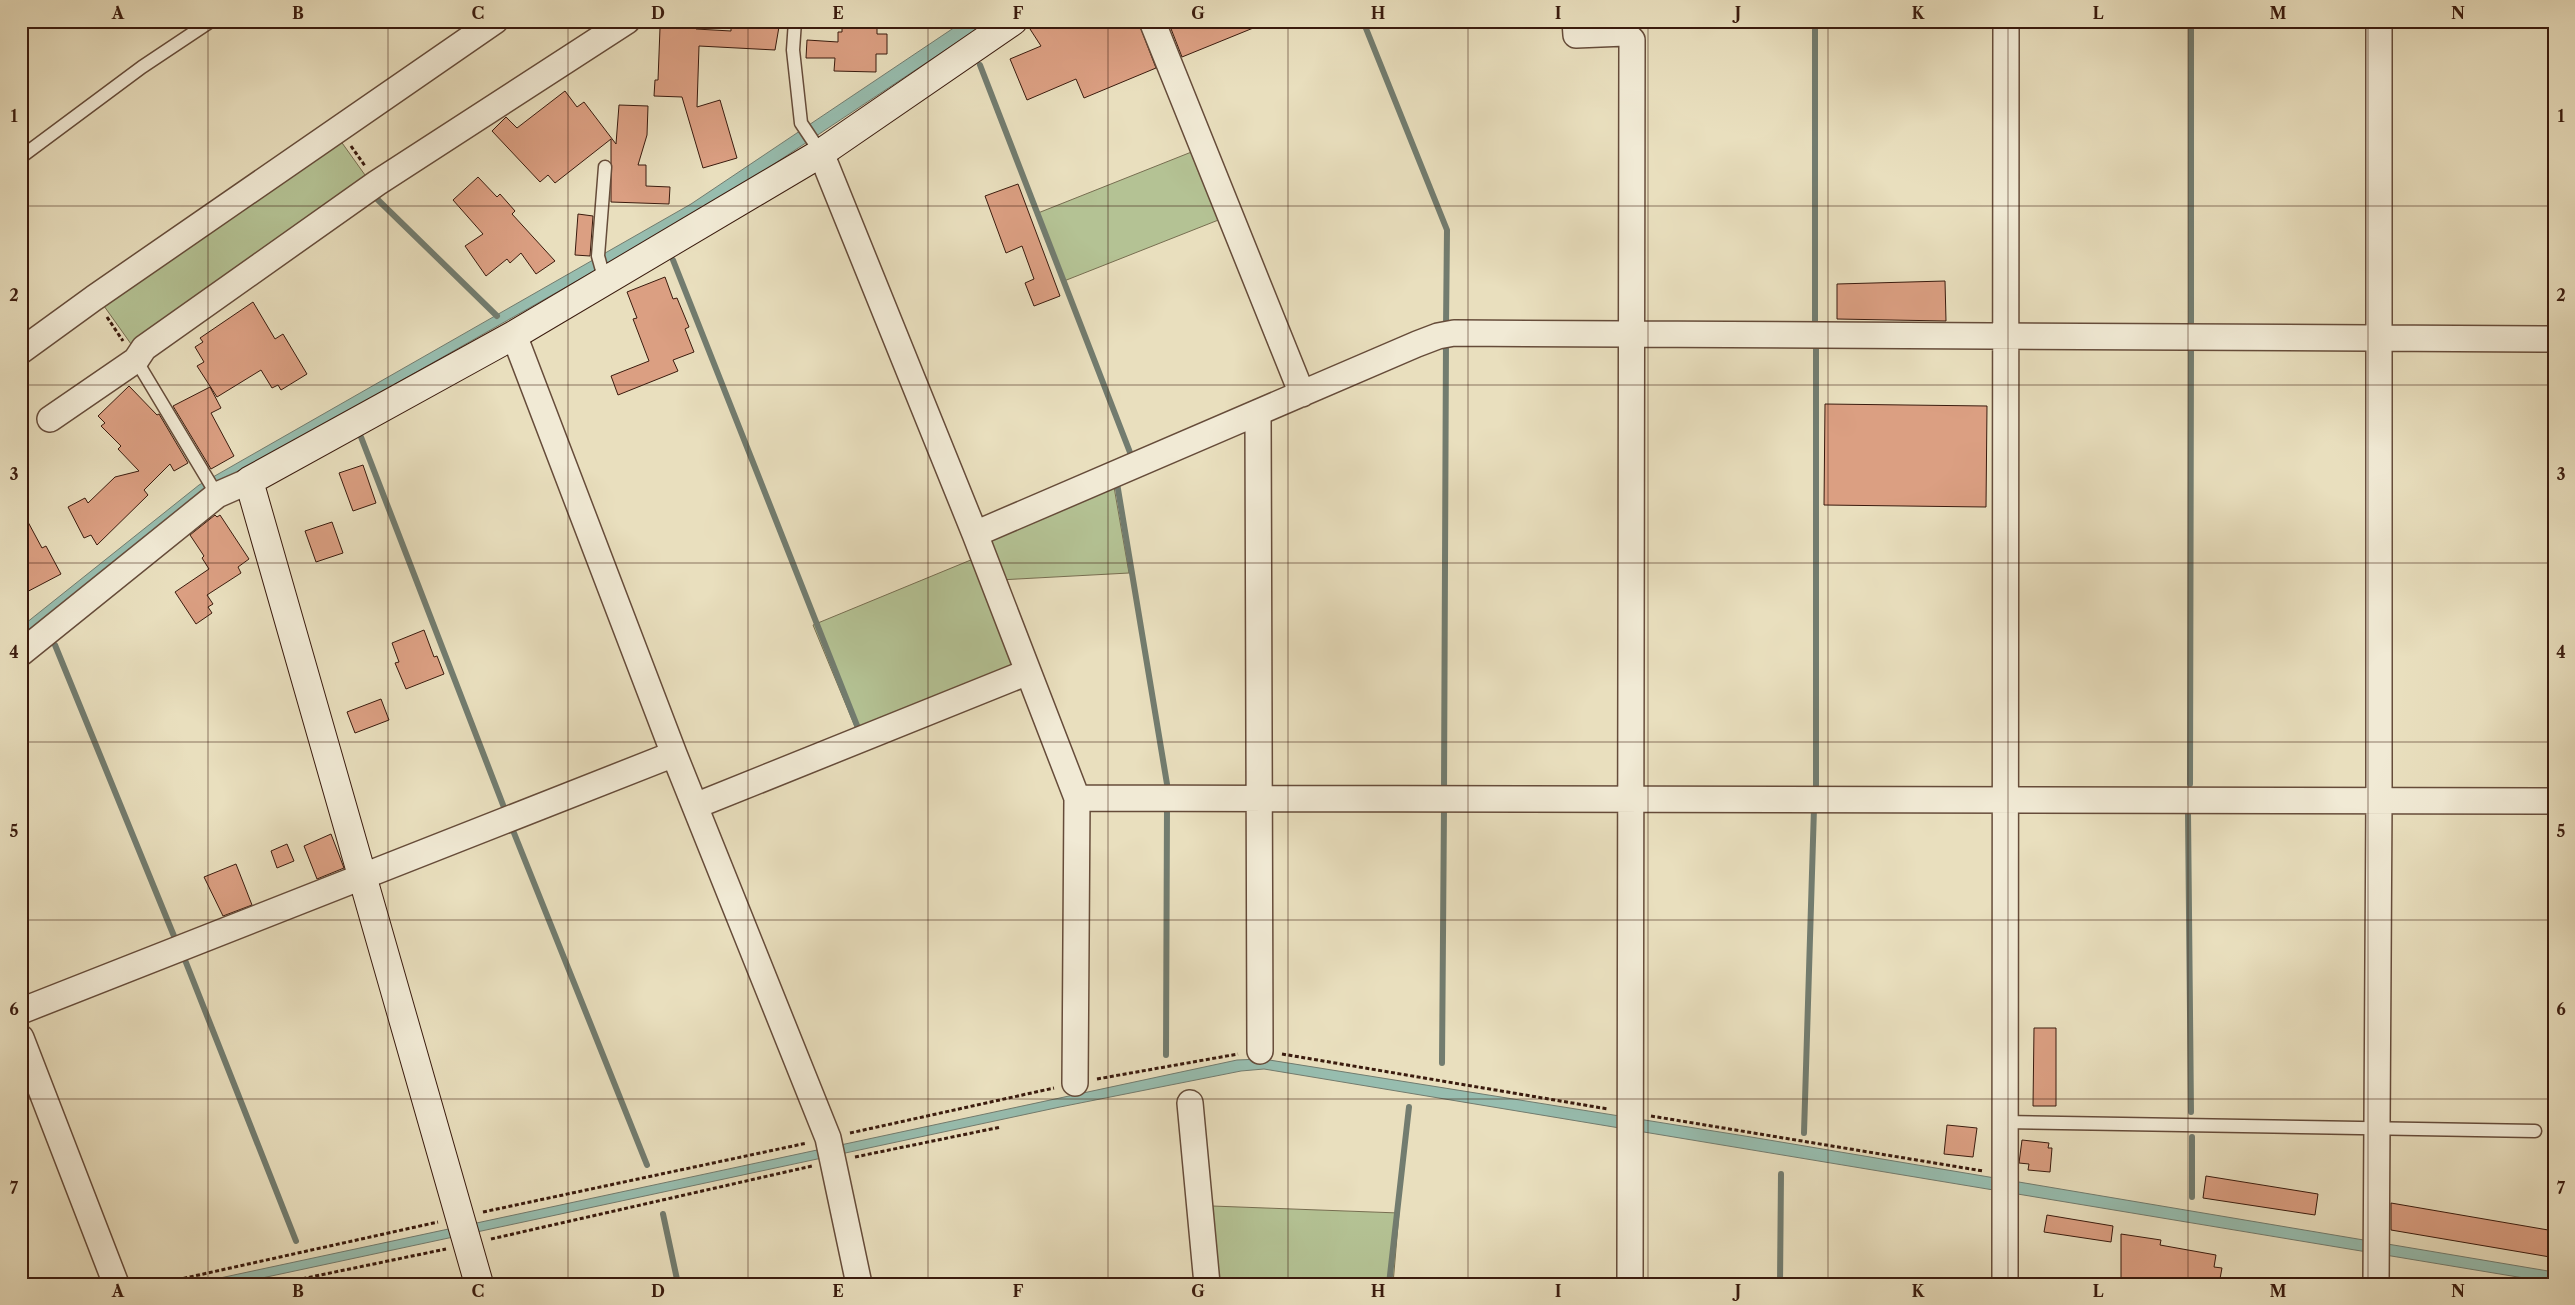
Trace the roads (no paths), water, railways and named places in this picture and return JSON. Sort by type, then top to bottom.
[{"type":"street","points":[[21,351],[94,298],[495,21]]},
{"type":"street","points":[[50,419],[136,360],[144,348],[376,183],[627,21]]},
{"type":"street","points":[[21,653],[212,487],[249,481],[514,335],[602,270],[821,153],[1013,21]]},
{"type":"street","points":[[1152,21],[1302,394]]},
{"type":"street","points":[[1575,21],[1576,35],[1625,33],[1632,40],[1630,1284]]},
{"type":"street","points":[[2005,1284],[2006,21]]},
{"type":"street","points":[[2376,1273],[2379,801],[2379,21]]},
{"type":"street","points":[[821,153],[975,534],[1077,798],[1075,1084]]},
{"type":"street","points":[[975,534],[1438,336],[1454,334],[2379,340],[2554,339]]},
{"type":"street","points":[[514,335],[674,754],[831,1150],[859,1284]]},
{"type":"street","points":[[1258,413],[1260,1051]]},
{"type":"street","points":[[249,481],[364,875],[479,1284]]},
{"type":"street","points":[[695,806],[1028,672]]},
{"type":"street","points":[[21,1011],[674,754]]},
{"type":"street","points":[[1077,798],[2554,801]]},
{"type":"street","points":[[21,1038],[116,1284]]},
{"type":"street","points":[[1190,1102],[1208,1284]]},
{"type":"lane","points":[[21,157],[142,67],[211,21]]},
{"type":"lane","points":[[795,21],[793,50],[801,123],[821,153]]},
{"type":"lane","points":[[602,270],[605,167]]},
{"type":"lane","points":[[136,360],[212,487]]},
{"type":"lane","points":[[2004,1122],[2535,1131]]},
{"type":"waterway","points":[[1363,21],[1447,230],[1446,327]]},
{"type":"waterway","points":[[1815,21],[1815,330]]},
{"type":"waterway","points":[[2191,21],[2191,330]]},
{"type":"waterway","points":[[980,65],[1131,455]]},
{"type":"waterway","points":[[376,198],[497,316]]},
{"type":"waterway","points":[[673,260],[860,733]]},
{"type":"waterway","points":[[1444,790],[1446,340]]},
{"type":"waterway","points":[[1816,344],[1816,793]]},
{"type":"waterway","points":[[2190,784],[2191,348]]},
{"type":"waterway","points":[[361,437],[505,810]]},
{"type":"waterway","points":[[1117,483],[1167,784]]},
{"type":"waterway","points":[[55,645],[176,941]]},
{"type":"waterway","points":[[1166,1055],[1167,806]]},
{"type":"waterway","points":[[1442,1063],[1444,808]]},
{"type":"waterway","points":[[1804,1133],[1814,808]]},
{"type":"waterway","points":[[2188,813],[2191,1112]]},
{"type":"waterway","points":[[510,823],[647,1165]]},
{"type":"waterway","points":[[185,960],[296,1241]]},
{"type":"waterway","points":[[1389,1284],[1409,1107]]},
{"type":"waterway","points":[[2192,1137],[2192,1197]]},
{"type":"waterway","points":[[1780,1284],[1781,1174]]},
{"type":"waterway","points":[[663,1214],[678,1284]]}]
